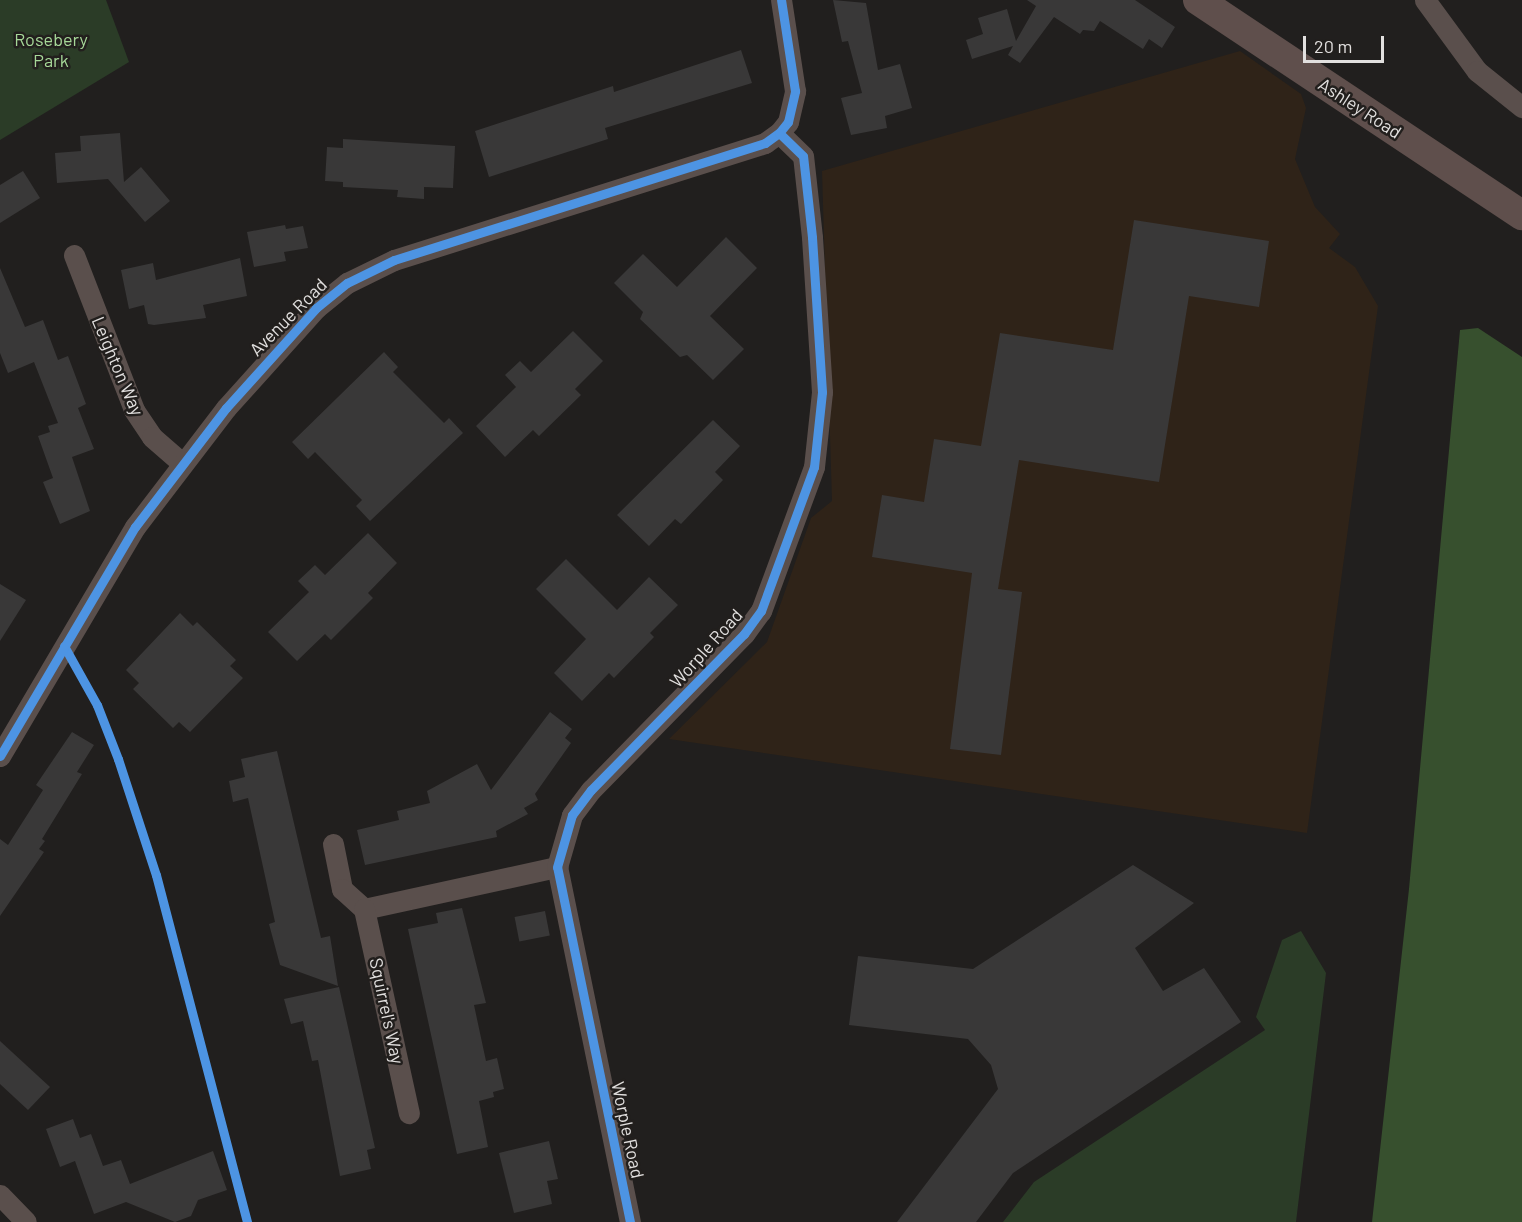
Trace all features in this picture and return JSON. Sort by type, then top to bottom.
[{"type":"main road","name":"Ashley Road","points":[[1198,0],[1522,215]]},
{"type":"street","points":[[779,133],[788,122],[795,91],[781,0]]},
{"type":"street","points":[[1425,0],[1477,71],[1522,107]]},
{"type":"street","name":"Avenue Road","points":[[0,756],[110,566],[182,463],[282,342],[316,308],[374,267],[482,230],[765,143],[779,133]]},
{"type":"street","name":"Worple Road","points":[[630,1222],[557,867],[572,815],[591,790],[744,634],[761,611],[814,467],[822,392],[811,225],[803,156],[779,133]]},
{"type":"street","name":"Leighton Way","points":[[74,255],[134,410],[152,436],[182,463]]},
{"type":"street","points":[[333,844],[342,889],[364,909],[557,867]]},
{"type":"street","name":"Squirrel's Way","points":[[364,909],[409,1113]]},
{"type":"street","points":[[0,1196],[26,1222]]},
{"type":"shaded area","points":[[1240,51],[1301,94],[1306,108],[1295,159],[1315,207],[1340,234],[1329,248],[1355,267],[1378,306],[1307,833],[669,739],[767,642],[811,518],[832,501],[822,171]]},
{"type":"green space","name":"Rosebery Park","points":[[0,0],[106,0],[129,62],[0,140]]},
{"type":"green space","points":[[1478,328],[1522,357],[1522,1222],[1372,1222],[1409,889],[1460,330]]},
{"type":"green space","points":[[1301,931],[1326,973],[1296,1222],[1003,1222],[1034,1182],[1265,1030],[1256,1017],[1282,940]]},
{"type":"building","points":[[833,0],[866,3],[878,70],[900,64],[912,108],[885,116],[887,128],[851,135],[841,98],[862,93],[848,41],[842,42]]},
{"type":"building","points":[[1027,0],[1135,0],[1175,27],[1162,48],[1149,39],[1143,49],[1100,21],[1094,31],[1083,30],[1080,34],[1054,17],[1020,63],[1008,55],[1013,46],[972,59],[966,40],[983,34],[978,18],[1007,9],[1016,41],[1036,6]]},
{"type":"building","points":[[741,50],[752,83],[605,128],[608,139],[489,177],[475,131],[613,86],[614,92]]},
{"type":"building","points":[[120,133],[124,182],[141,167],[170,201],[145,222],[108,179],[57,183],[55,153],[81,151],[80,136]]},
{"type":"building","points":[[343,139],[455,146],[453,188],[424,187],[424,199],[397,197],[398,190],[343,187],[343,182],[325,181],[327,147],[343,148]]},
{"type":"building","points":[[23,171],[40,198],[0,223],[0,185]]},
{"type":"building","points":[[1134,220],[1269,241],[1259,307],[1189,296],[1159,482],[1019,460],[998,589],[1022,592],[1001,755],[950,749],[972,573],[872,557],[882,495],[924,502],[934,439],[981,446],[1000,333],[1113,350]]},
{"type":"building","points":[[285,225],[286,229],[303,226],[308,248],[284,252],[286,261],[254,267],[247,232]]},
{"type":"building","points":[[726,237],[757,268],[710,316],[744,349],[713,380],[687,355],[680,357],[640,319],[643,312],[614,283],[643,254],[677,287]]},
{"type":"building","points":[[240,258],[247,296],[203,305],[206,318],[154,325],[148,324],[144,305],[129,309],[121,270],[153,263],[156,280]]},
{"type":"building","points":[[0,268],[25,327],[43,320],[58,360],[68,356],[86,404],[78,408],[94,449],[72,457],[90,511],[60,524],[43,482],[53,478],[38,436],[50,432],[48,426],[58,423],[34,362],[8,373],[0,353]]},
{"type":"building","points":[[573,331],[603,361],[575,389],[581,395],[539,436],[533,430],[505,457],[476,426],[516,387],[505,375],[520,361],[531,372]]},
{"type":"building","points":[[384,352],[398,367],[393,372],[444,423],[449,418],[463,433],[370,521],[356,506],[362,500],[315,452],[308,459],[292,442]]},
{"type":"building","points":[[713,420],[740,446],[715,472],[723,480],[681,524],[675,519],[649,546],[617,515]]},
{"type":"building","points":[[368,533],[397,563],[368,593],[373,598],[331,640],[325,634],[297,661],[268,632],[309,592],[298,581],[315,565],[325,575]]},
{"type":"building","points":[[566,559],[617,610],[649,577],[678,605],[650,633],[654,637],[614,678],[609,673],[582,701],[554,673],[586,639],[536,589]]},
{"type":"building","points":[[0,584],[26,600],[0,641]]},
{"type":"building","points":[[180,613],[193,626],[197,622],[236,660],[230,666],[243,678],[190,732],[179,722],[173,728],[133,689],[139,683],[126,670]]},
{"type":"building","points":[[550,712],[572,729],[565,738],[571,743],[535,794],[538,800],[524,808],[528,814],[496,831],[497,837],[365,865],[357,830],[399,820],[397,811],[430,803],[427,791],[477,764],[491,790]]},
{"type":"building","points":[[72,732],[94,745],[77,772],[82,774],[42,839],[45,841],[39,849],[44,852],[0,916],[0,839],[8,845],[43,790],[36,785]]},
{"type":"building","points":[[277,751],[321,938],[330,936],[338,986],[280,965],[269,924],[275,922],[248,798],[233,802],[229,781],[245,777],[241,759]]},
{"type":"building","points":[[1133,865],[1194,903],[1135,948],[1163,991],[1204,968],[1241,1022],[1013,1173],[976,1222],[897,1222],[998,1089],[991,1065],[968,1039],[849,1025],[858,956],[973,969]]},
{"type":"building","points":[[462,908],[486,1003],[474,1005],[486,1061],[497,1058],[504,1089],[493,1092],[494,1097],[479,1101],[488,1147],[457,1154],[408,929],[438,923],[436,913]]},
{"type":"building","points":[[545,911],[550,936],[519,941],[515,917]]},
{"type":"building","points":[[339,987],[375,1148],[367,1150],[371,1169],[340,1176],[318,1060],[312,1061],[303,1021],[291,1024],[284,999]]},
{"type":"building","points":[[0,1041],[50,1087],[28,1110],[0,1084]]},
{"type":"building","points":[[73,1119],[80,1138],[91,1134],[103,1166],[121,1160],[130,1184],[213,1151],[227,1190],[198,1200],[191,1216],[175,1222],[126,1202],[94,1214],[75,1161],[60,1167],[46,1129]]},
{"type":"building","points":[[549,1141],[558,1179],[547,1181],[552,1204],[514,1213],[499,1153]]},
{"type":"cycle path","points":[[0,756],[135,527],[226,408],[316,308],[347,283],[394,260],[765,143],[779,133],[788,122],[795,91],[781,0]]},
{"type":"cycle path","points":[[630,1222],[557,867],[572,815],[591,790],[744,634],[761,611],[814,467],[822,392],[812,237],[803,156],[779,133]]},
{"type":"cycle path","points":[[64,646],[97,705],[118,759],[156,875],[247,1222]]}]
